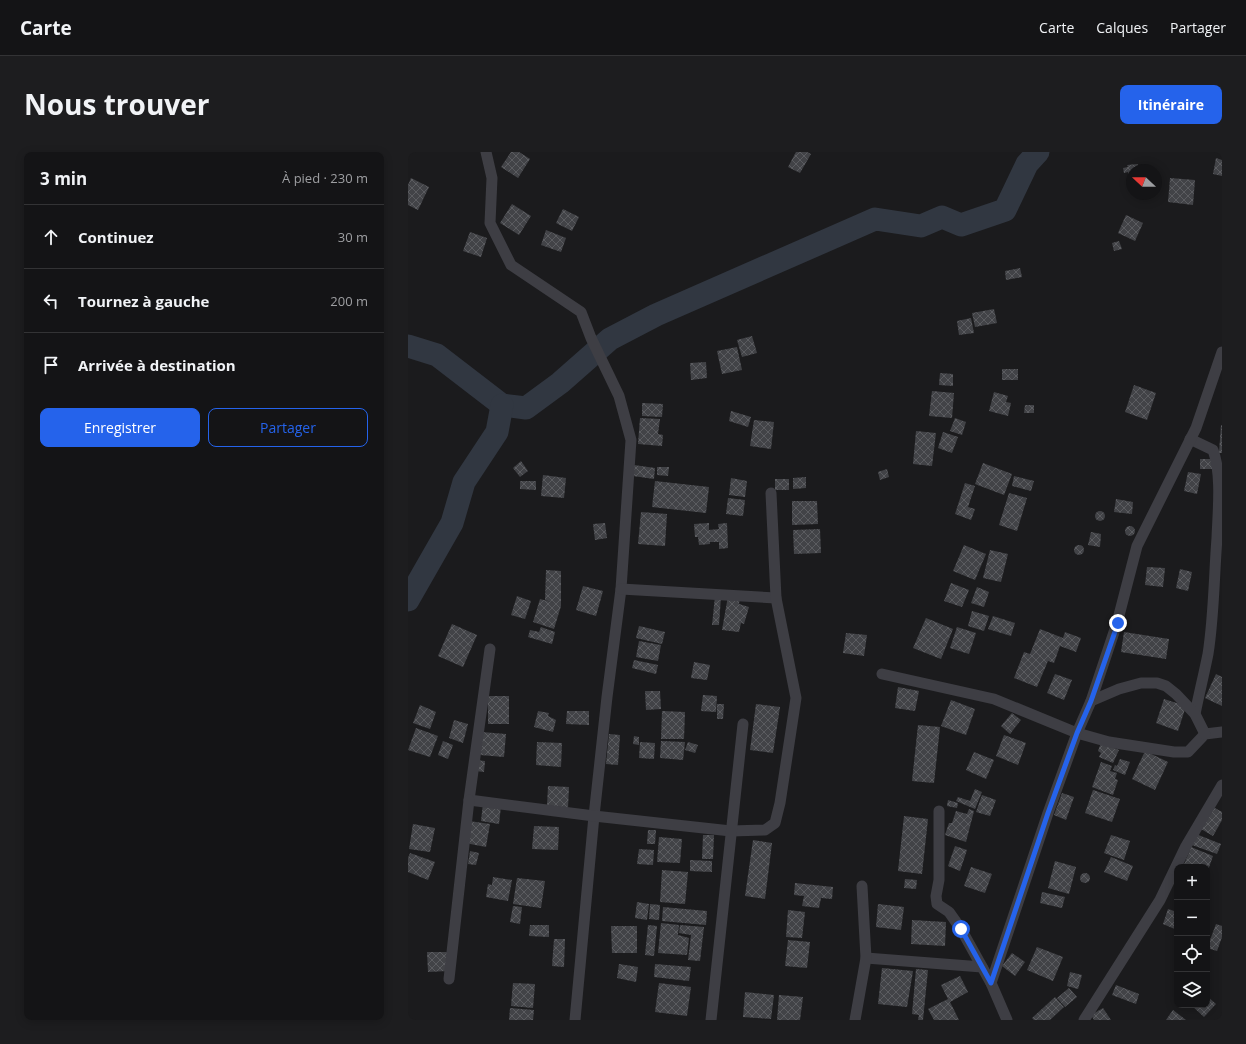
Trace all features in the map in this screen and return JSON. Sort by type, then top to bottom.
[{"type":"street","points":[[486,152],[492,178],[490,223],[511,265],[581,312],[619,396],[631,440],[622,589],[607,697],[594,816],[575,1020]]},
{"type":"street","points":[[991,983],[1048,813],[1077,733],[1091,701],[1118,623],[1137,546],[1196,428],[1222,352]]},
{"type":"street","points":[[1190,440],[1213,450],[1218,474],[1219,507],[1208,654],[1195,714]]},
{"type":"street","points":[[469,800],[594,816],[731,831],[765,830],[776,823],[796,698],[776,598],[771,493]]},
{"type":"street","points":[[622,589],[776,598]]},
{"type":"street","points":[[449,979],[469,800],[490,649]]},
{"type":"street","points":[[882,674],[994,699],[1077,733],[1109,742],[1174,752],[1188,752],[1205,734],[1222,732]]},
{"type":"street","points":[[1091,701],[1119,688],[1141,683],[1157,683],[1166,686],[1176,694],[1195,714],[1205,734]]},
{"type":"street","points":[[711,1020],[743,724]]},
{"type":"street","points":[[1084,1020],[1160,900],[1186,846],[1222,785]]},
{"type":"street","points":[[939,811],[939,880],[936,896],[937,904],[949,912],[961,929],[991,983],[1007,1020]]},
{"type":"street","points":[[855,1020],[866,958],[862,886]]},
{"type":"street","points":[[866,958],[982,967]]},
{"type":"building","points":[[511,152],[519,152],[530,159],[518,178],[501,167]]},
{"type":"building","points":[[796,152],[807,152],[811,154],[800,173],[788,167]]},
{"type":"building","points":[[1216,158],[1222,160],[1222,176],[1213,174]]},
{"type":"building","points":[[1126,167],[1126,172],[1124,173],[1123,168]]},
{"type":"building","points":[[411,178],[429,187],[418,210],[408,205],[408,185]]},
{"type":"building","points":[[1170,178],[1195,180],[1193,205],[1168,202]]},
{"type":"building","points":[[512,204],[531,216],[519,235],[500,223]]},
{"type":"building","points":[[563,209],[579,217],[572,231],[556,223]]},
{"type":"building","points":[[1126,215],[1143,223],[1135,241],[1118,233]]},
{"type":"building","points":[[546,230],[566,238],[561,252],[541,245]]},
{"type":"building","points":[[470,232],[487,238],[481,257],[463,251]]},
{"type":"building","points":[[1119,241],[1122,249],[1114,251],[1112,243]]},
{"type":"building","points":[[1020,268],[1022,277],[1006,280],[1005,271]]},
{"type":"building","points":[[994,309],[997,323],[975,327],[972,313]]},
{"type":"building","points":[[971,318],[974,333],[959,335],[957,321]]},
{"type":"building","points":[[752,336],[757,353],[742,357],[737,340]]},
{"type":"building","points":[[737,347],[742,370],[722,374],[717,351]]},
{"type":"building","points":[[706,362],[707,378],[691,380],[690,363]]},
{"type":"building","points":[[1002,369],[1018,369],[1018,380],[1002,380]]},
{"type":"building","points":[[940,373],[953,374],[953,386],[939,385]]},
{"type":"building","points":[[1134,385],[1156,393],[1147,420],[1125,412]]},
{"type":"building","points":[[932,391],[954,393],[952,418],[929,416]]},
{"type":"building","points":[[994,392],[1008,396],[1006,402],[1011,403],[1008,416],[989,411]]},
{"type":"building","points":[[642,403],[663,404],[662,417],[642,416]]},
{"type":"building","points":[[1025,405],[1034,405],[1034,413],[1024,413]]},
{"type":"building","points":[[731,411],[751,417],[748,427],[729,421]]},
{"type":"building","points":[[640,418],[660,419],[658,434],[663,435],[662,446],[638,444]]},
{"type":"building","points":[[955,418],[966,422],[962,435],[950,431]]},
{"type":"building","points":[[754,420],[774,422],[771,449],[750,446]]},
{"type":"building","points":[[1221,425],[1222,453],[1219,453]]},
{"type":"building","points":[[916,431],[936,433],[932,466],[913,464]]},
{"type":"building","points":[[943,432],[958,437],[952,453],[938,448]]},
{"type":"building","points":[[1200,459],[1213,459],[1212,469],[1200,469]]},
{"type":"building","points":[[521,461],[528,471],[520,477],[513,468]]},
{"type":"building","points":[[983,463],[1012,474],[1004,495],[975,484]]},
{"type":"building","points":[[634,465],[655,468],[654,479],[633,476]]},
{"type":"building","points":[[657,467],[669,467],[668,476],[657,475]]},
{"type":"building","points":[[887,469],[889,477],[880,480],[878,472]]},
{"type":"building","points":[[1188,472],[1201,474],[1197,494],[1184,491]]},
{"type":"building","points":[[543,475],[566,478],[564,498],[541,496]]},
{"type":"building","points":[[1014,476],[1034,481],[1031,491],[1012,486]]},
{"type":"building","points":[[806,477],[806,488],[793,489],[793,478]]},
{"type":"building","points":[[731,478],[747,481],[745,497],[729,495]]},
{"type":"building","points":[[775,479],[789,479],[789,490],[775,490]]},
{"type":"building","points":[[520,481],[536,481],[536,490],[520,489]]},
{"type":"building","points":[[655,481],[709,487],[706,513],[652,507]]},
{"type":"building","points":[[965,483],[975,486],[968,507],[975,509],[971,520],[955,514]]},
{"type":"building","points":[[1009,493],[1027,498],[1017,531],[999,525]]},
{"type":"building","points":[[728,498],[745,500],[743,516],[726,514]]},
{"type":"building","points":[[1116,499],[1133,502],[1132,514],[1114,512]]},
{"type":"building","points":[[792,501],[817,501],[818,524],[792,525]]},
{"type":"building","points":[[1098,511],[1102,511],[1104,512],[1104,520],[1098,521],[1095,518],[1095,514]]},
{"type":"building","points":[[641,512],[667,514],[665,546],[638,544]]},
{"type":"building","points":[[605,523],[607,538],[595,540],[593,524]]},
{"type":"building","points":[[709,523],[709,530],[719,529],[718,524],[727,523],[728,548],[719,549],[719,542],[710,542],[710,544],[699,545],[698,537],[695,537],[694,524]]},
{"type":"building","points":[[1128,526],[1132,526],[1134,527],[1134,535],[1128,536],[1125,533],[1125,529]]},
{"type":"building","points":[[820,529],[821,553],[794,554],[793,530]]},
{"type":"building","points":[[1091,532],[1101,534],[1100,547],[1088,545]]},
{"type":"building","points":[[964,545],[986,554],[975,580],[953,571]]},
{"type":"building","points":[[1077,545],[1081,545],[1083,546],[1083,554],[1077,555],[1074,552],[1074,548]]},
{"type":"building","points":[[990,550],[1008,554],[1001,582],[983,578]]},
{"type":"building","points":[[1147,567],[1165,568],[1163,587],[1145,585]]},
{"type":"building","points":[[1180,569],[1192,572],[1188,591],[1176,588]]},
{"type":"building","points":[[546,570],[561,571],[561,606],[554,629],[533,622],[540,599],[555,603],[545,600]]},
{"type":"building","points":[[951,583],[969,590],[962,607],[944,601]]},
{"type":"building","points":[[583,586],[603,591],[596,616],[576,610]]},
{"type":"building","points":[[977,587],[989,592],[984,607],[971,603]]},
{"type":"building","points":[[517,596],[531,601],[525,619],[511,615]]},
{"type":"building","points":[[715,596],[721,597],[719,625],[712,625]]},
{"type":"building","points":[[728,596],[740,598],[739,604],[749,607],[744,624],[741,623],[739,632],[722,630]]},
{"type":"building","points":[[972,611],[989,616],[984,631],[968,626]]},
{"type":"building","points":[[993,616],[1015,623],[1011,636],[988,629]]},
{"type":"building","points":[[926,618],[953,629],[941,659],[913,648]]},
{"type":"building","points":[[452,624],[477,635],[463,667],[438,656]]},
{"type":"building","points":[[639,626],[665,632],[662,644],[636,638]]},
{"type":"building","points":[[541,627],[555,632],[552,644],[528,637],[530,630],[539,632]]},
{"type":"building","points":[[957,627],[976,633],[969,654],[950,648]]},
{"type":"building","points":[[1040,629],[1063,638],[1065,632],[1081,638],[1076,652],[1060,646],[1054,663],[1048,661],[1037,687],[1014,678],[1024,652],[1030,654]]},
{"type":"building","points":[[1124,632],[1169,639],[1166,659],[1121,652]]},
{"type":"building","points":[[846,633],[867,635],[864,656],[843,653]]},
{"type":"building","points":[[639,641],[661,645],[658,661],[636,657]]},
{"type":"building","points":[[634,660],[658,665],[656,674],[632,668]]},
{"type":"building","points":[[694,662],[710,665],[707,680],[691,678]]},
{"type":"building","points":[[1055,674],[1072,680],[1064,700],[1047,693]]},
{"type":"building","points":[[1216,674],[1222,677],[1222,706],[1205,698]]},
{"type":"building","points":[[898,687],[919,691],[915,711],[895,708]]},
{"type":"building","points":[[645,691],[660,691],[661,709],[646,710]]},
{"type":"building","points":[[703,695],[717,696],[716,712],[701,711]]},
{"type":"building","points":[[488,696],[509,696],[509,724],[488,724]]},
{"type":"building","points":[[1164,699],[1186,706],[1178,731],[1156,723]]},
{"type":"building","points":[[951,700],[975,709],[966,735],[941,726]]},
{"type":"building","points":[[717,704],[724,704],[723,719],[717,719]]},
{"type":"building","points":[[756,704],[780,707],[773,753],[750,750]]},
{"type":"building","points":[[420,705],[436,712],[430,729],[413,723]]},
{"type":"building","points":[[538,711],[549,713],[548,716],[556,720],[553,732],[534,727]]},
{"type":"building","points":[[567,711],[589,711],[589,725],[566,724]]},
{"type":"building","points":[[662,711],[685,712],[684,739],[661,739]]},
{"type":"building","points":[[1012,713],[1021,720],[1010,734],[1001,726]]},
{"type":"building","points":[[454,720],[468,724],[463,743],[449,738]]},
{"type":"building","points":[[918,725],[940,727],[934,783],[912,781]]},
{"type":"building","points":[[416,728],[438,736],[430,757],[408,750]]},
{"type":"building","points":[[482,732],[506,734],[504,757],[480,755]]},
{"type":"building","points":[[609,734],[620,735],[618,765],[606,764]]},
{"type":"building","points":[[1004,735],[1026,743],[1018,765],[996,756]]},
{"type":"building","points":[[634,736],[639,737],[639,745],[633,744]]},
{"type":"building","points":[[443,741],[453,745],[448,759],[438,755]]},
{"type":"building","points":[[661,741],[685,742],[683,760],[660,758]]},
{"type":"building","points":[[537,742],[562,743],[561,767],[536,765]]},
{"type":"building","points":[[640,742],[655,743],[654,759],[639,758]]},
{"type":"building","points":[[688,742],[698,745],[695,753],[685,750]]},
{"type":"building","points":[[1101,743],[1119,750],[1113,763],[1099,757],[1101,753],[1098,751]]},
{"type":"building","points":[[1145,751],[1168,762],[1155,790],[1132,779]]},
{"type":"building","points":[[974,752],[994,760],[986,779],[966,770]]},
{"type":"building","points":[[1120,759],[1130,762],[1125,775],[1113,770],[1115,765],[1117,766]]},
{"type":"building","points":[[476,760],[485,761],[484,772],[475,771]]},
{"type":"building","points":[[1101,762],[1112,766],[1110,771],[1117,773],[1115,779],[1118,780],[1113,795],[1092,787]]},
{"type":"building","points":[[548,786],[569,787],[568,808],[547,806]]},
{"type":"building","points":[[975,789],[982,792],[975,809],[956,801],[958,797],[970,801]]},
{"type":"building","points":[[1093,790],[1120,799],[1112,822],[1085,813]]},
{"type":"building","points":[[1062,793],[1074,797],[1066,820],[1054,815]]},
{"type":"building","points":[[982,795],[996,800],[990,816],[976,812]]},
{"type":"building","points":[[948,800],[958,803],[957,808],[947,806]]},
{"type":"building","points":[[483,803],[501,806],[499,824],[481,821]]},
{"type":"building","points":[[1213,807],[1222,812],[1222,820],[1213,836],[1201,829]]},
{"type":"building","points":[[969,809],[974,811],[966,842],[945,835],[949,823],[952,823],[956,811],[967,814]]},
{"type":"building","points":[[904,816],[928,819],[922,874],[898,871]]},
{"type":"building","points":[[469,821],[490,824],[486,847],[465,843]]},
{"type":"building","points":[[413,824],[435,828],[430,852],[409,849]]},
{"type":"building","points":[[534,826],[559,827],[558,850],[532,849]]},
{"type":"building","points":[[648,830],[656,830],[655,844],[647,844]]},
{"type":"building","points":[[1196,834],[1221,844],[1217,854],[1192,845]]},
{"type":"building","points":[[703,835],[714,835],[713,859],[702,859]]},
{"type":"building","points":[[1111,835],[1130,841],[1124,860],[1104,853]]},
{"type":"building","points":[[659,837],[682,839],[680,863],[657,862]]},
{"type":"building","points":[[753,840],[772,843],[765,899],[745,896]]},
{"type":"building","points":[[955,846],[967,850],[960,871],[948,866]]},
{"type":"building","points":[[1191,847],[1213,856],[1210,864],[1184,864]]},
{"type":"building","points":[[639,849],[654,850],[653,865],[637,864]]},
{"type":"building","points":[[470,851],[479,853],[476,865],[468,864]]},
{"type":"building","points":[[410,853],[435,862],[428,880],[408,872],[408,858]]},
{"type":"building","points":[[1111,857],[1133,866],[1127,881],[1104,872]]},
{"type":"building","points":[[690,860],[712,861],[712,872],[690,871]]},
{"type":"building","points":[[1055,861],[1076,867],[1069,894],[1048,888]]},
{"type":"building","points":[[971,867],[992,874],[985,893],[964,886]]},
{"type":"building","points":[[662,870],[688,872],[685,904],[660,902]]},
{"type":"building","points":[[1083,873],[1087,873],[1089,874],[1089,882],[1083,883],[1080,880],[1080,876]]},
{"type":"building","points":[[493,877],[512,880],[508,901],[486,897],[488,884],[492,885]]},
{"type":"building","points":[[517,878],[545,881],[541,908],[513,904]]},
{"type":"building","points":[[905,879],[917,880],[916,889],[904,888]]},
{"type":"building","points":[[795,883],[833,887],[832,899],[821,898],[819,908],[802,906],[804,896],[794,895]]},
{"type":"building","points":[[1042,892],[1065,897],[1062,908],[1040,903]]},
{"type":"building","points":[[637,902],[649,904],[647,920],[635,918]]},
{"type":"building","points":[[650,904],[660,905],[659,920],[649,919]]},
{"type":"building","points":[[878,904],[904,907],[901,930],[876,927]]},
{"type":"building","points":[[513,906],[522,907],[520,924],[510,922]]},
{"type":"building","points":[[663,907],[707,911],[706,925],[662,921]]},
{"type":"building","points":[[1168,909],[1174,911],[1174,929],[1163,924]]},
{"type":"building","points":[[788,910],[805,912],[802,938],[786,937]]},
{"type":"building","points":[[912,920],[946,922],[945,946],[911,944]]},
{"type":"building","points":[[661,923],[679,925],[678,935],[689,938],[687,955],[658,953]]},
{"type":"building","points":[[1216,924],[1222,926],[1222,937],[1217,951],[1210,949],[1210,940]]},
{"type":"building","points":[[530,925],[549,925],[549,937],[529,936]]},
{"type":"building","points":[[648,925],[657,926],[654,956],[645,955]]},
{"type":"building","points":[[680,925],[704,927],[700,961],[688,960],[691,935],[679,933]]},
{"type":"building","points":[[611,926],[637,926],[637,953],[612,953]]},
{"type":"building","points":[[554,939],[565,939],[564,967],[552,966]]},
{"type":"building","points":[[788,940],[810,942],[807,968],[785,966]]},
{"type":"building","points":[[1037,947],[1063,957],[1053,981],[1027,970]]},
{"type":"building","points":[[427,952],[447,952],[448,971],[428,972]]},
{"type":"building","points":[[1012,953],[1025,962],[1015,976],[1002,966]]},
{"type":"building","points":[[619,964],[638,967],[636,982],[617,978]]},
{"type":"building","points":[[655,964],[691,967],[689,981],[654,977]]},
{"type":"building","points":[[882,968],[913,971],[907,1007],[878,1004]]},
{"type":"building","points":[[916,969],[928,970],[923,1020],[918,1020],[919,1015],[912,1014]]},
{"type":"building","points":[[1070,972],[1082,975],[1078,989],[1067,986]]},
{"type":"building","points":[[960,976],[968,992],[950,1002],[959,1020],[934,1020],[928,1009],[948,999],[941,985]]},
{"type":"building","points":[[513,983],[535,984],[533,1008],[511,1006]]},
{"type":"building","points":[[659,983],[691,987],[687,1016],[655,1012]]},
{"type":"building","points":[[1116,985],[1139,994],[1136,1004],[1112,995]]},
{"type":"building","points":[[1069,988],[1077,997],[1065,1007],[1057,998]]},
{"type":"building","points":[[745,992],[774,995],[771,1019],[743,1017]]},
{"type":"building","points":[[779,995],[803,997],[800,1020],[777,1020]]},
{"type":"building","points":[[1055,997],[1064,1007],[1050,1020],[1034,1020],[1032,1018]]},
{"type":"building","points":[[1210,999],[1216,1004],[1204,1017],[1194,1008],[1210,1008]]},
{"type":"building","points":[[510,1008],[534,1010],[533,1020],[509,1020]]},
{"type":"building","points":[[1103,1008],[1111,1020],[1094,1020],[1091,1015]]},
{"type":"building","points":[[1173,1010],[1186,1020],[1166,1020]]},
{"type":"waterway","points":[[408,346],[437,355],[502,405],[526,408],[560,383],[610,339],[656,315],[875,219],[921,226],[942,217],[961,225],[1005,210],[1027,164],[1038,152]]},
{"type":"waterway","points":[[408,600],[452,523],[464,482],[497,432],[502,405]]},
{"type":"route","points":[[961,929],[991,983],[1048,813],[1077,733],[1091,701],[1118,623]]}]
